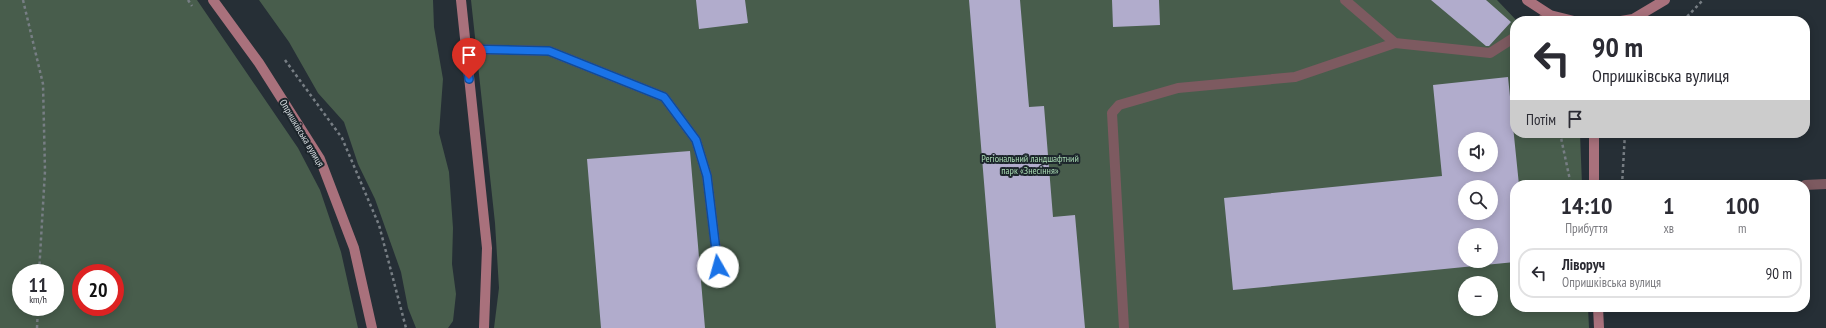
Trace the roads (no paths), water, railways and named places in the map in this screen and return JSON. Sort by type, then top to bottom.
[{"type":"main road","name":"Опришківська вулиця","points":[[214,0],[259,63],[320,159],[354,248],[372,328]]},
{"type":"main road","points":[[461,0],[487,248],[484,328]]},
{"type":"main road","points":[[1527,0],[1554,16]]},
{"type":"main road","points":[[1638,16],[1665,0]]},
{"type":"main road","points":[[1594,138],[1594,180]]},
{"type":"main road","points":[[1598,312],[1599,328]]},
{"type":"lane","points":[[1345,0],[1395,43]]},
{"type":"lane","points":[[1124,328],[1112,113],[1119,105],[1178,88],[1295,77],[1395,43],[1490,53],[1510,40]]},
{"type":"lane","points":[[466,49],[549,51],[664,97],[696,140],[705,169],[720,282]]},
{"type":"lane","points":[[1810,185],[1826,184]]},
{"type":"park label","name":"Регіональний ландшафтний парк «Знесіння»","points":[[1030,164]]}]
